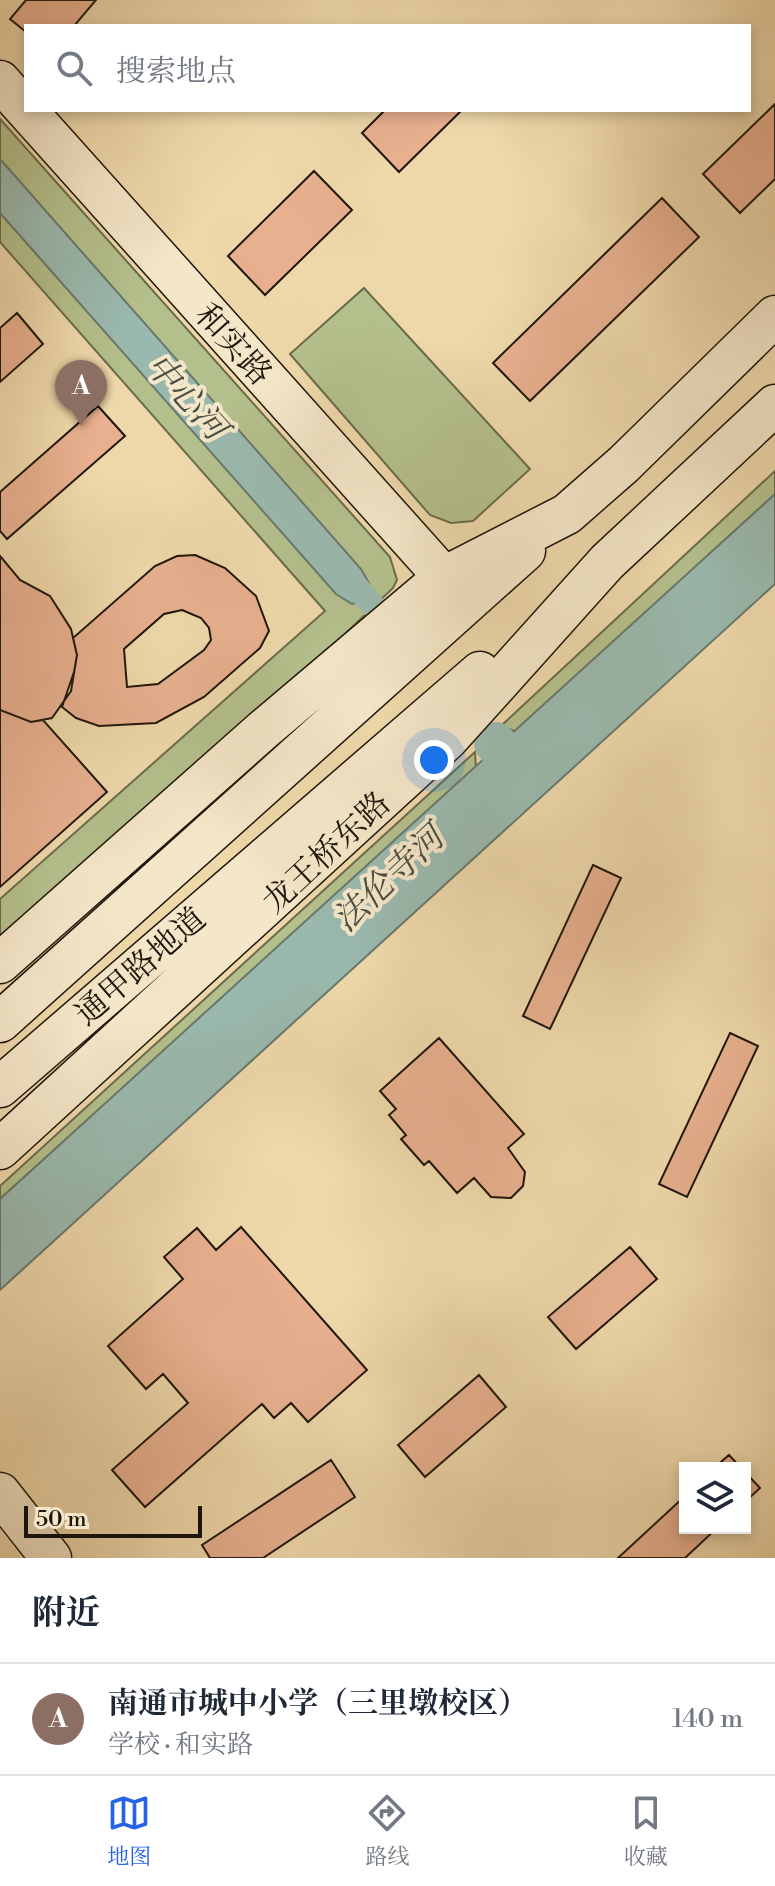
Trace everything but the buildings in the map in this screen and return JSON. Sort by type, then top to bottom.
[{"type":"main road","name":"和实路","points":[[0,81],[24,108]]},
{"type":"main road","name":"和实路","points":[[28,112],[444,577]]},
{"type":"main road","points":[[0,963],[263,730],[444,577],[567,514],[624,464],[775,316]]},
{"type":"main road","name":"龙王桥东路","points":[[0,1149],[448,739],[607,562],[775,405]]},
{"type":"main road","name":"通甲路地道","points":[[0,1022],[567,514]]},
{"type":"main road","name":"通甲路地道","points":[[0,1087],[607,562]]},
{"type":"main road","points":[[0,1493],[51,1558]]},
{"type":"green space","points":[[0,119],[390,557],[397,580],[393,588],[346,633],[0,944],[0,899],[325,611],[0,242]]},
{"type":"green space","points":[[364,288],[530,469],[473,521],[451,523],[430,515],[290,354]]},
{"type":"green space","points":[[775,471],[775,494],[517,732],[501,726]]},
{"type":"green space","points":[[475,752],[476,768],[0,1199],[0,1186]]},
{"type":"water","points":[[0,159],[361,569],[370,585],[368,600],[352,604],[336,594],[0,213]]},
{"type":"water","name":"法伦寺河","points":[[775,494],[775,584],[0,1290],[0,1199]]},
{"type":"waterway","name":"中心河","points":[[347,576],[375,608]]},
{"type":"waterway","name":"中心河","points":[[495,743],[512,763]]},
{"type":"place","name":"南通市城中小学（三里墩校区）","points":[[81,426]]}]
